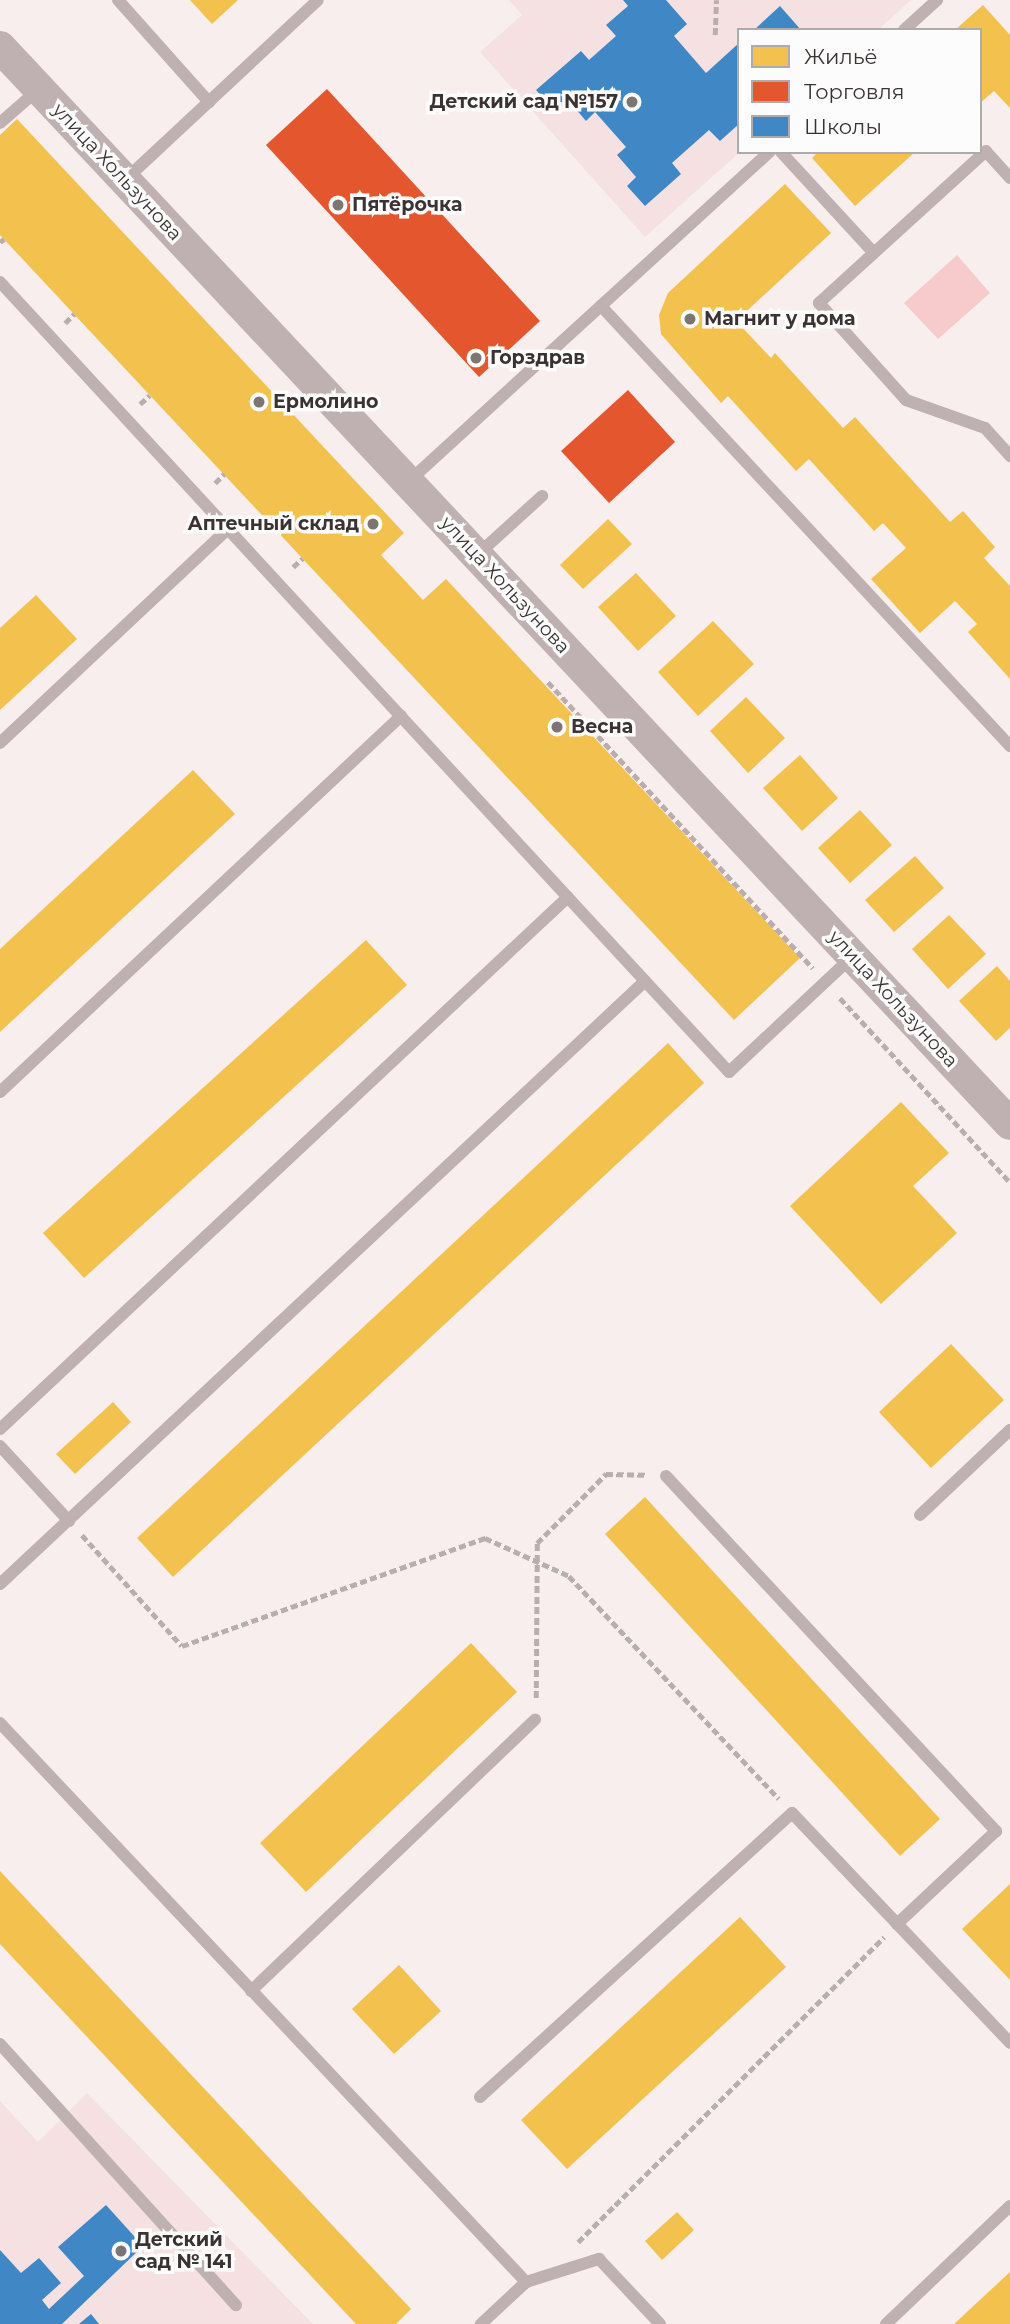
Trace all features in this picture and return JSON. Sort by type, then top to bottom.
[{"type":"street","name":"улица Хользунова","points":[[0,47],[1010,1124]]},
{"type":"lane","points":[[118,0],[209,102]]},
{"type":"lane","points":[[125,180],[318,0]]},
{"type":"lane","points":[[906,28],[937,0]]},
{"type":"lane","points":[[0,123],[39,89]]},
{"type":"lane","points":[[1010,178],[986,152],[819,303],[906,400],[985,428],[1010,456]]},
{"type":"lane","points":[[408,482],[768,154]]},
{"type":"lane","points":[[783,154],[874,253]]},
{"type":"lane","points":[[0,282],[729,1072],[853,956]]},
{"type":"lane","points":[[601,306],[1010,746]]},
{"type":"lane","points":[[477,555],[542,496]]},
{"type":"lane","points":[[0,743],[228,529]]},
{"type":"lane","points":[[0,1092],[401,716]]},
{"type":"lane","points":[[0,1429],[568,897]]},
{"type":"lane","points":[[0,1584],[645,981]]},
{"type":"lane","points":[[920,1515],[1010,1430]]},
{"type":"lane","points":[[0,1446],[69,1521]]},
{"type":"lane","points":[[666,1476],[996,1831],[897,1924]]},
{"type":"lane","points":[[251,1991],[536,1720]]},
{"type":"lane","points":[[0,1723],[526,2282]]},
{"type":"lane","points":[[480,2097],[792,1813],[1010,2043]]},
{"type":"lane","points":[[0,2044],[236,2305]]},
{"type":"lane","points":[[886,2324],[1010,2206]]},
{"type":"lane","points":[[481,2324],[526,2282],[599,2259],[660,2324]]},
{"type":"path","points":[[715,35],[716,0]]},
{"type":"path","points":[[536,1720],[537,1543],[606,1474],[666,1476]]},
{"type":"path","points":[[69,1521],[182,1646],[485,1538],[569,1576],[792,1813]]},
{"type":"path","points":[[544,2276],[897,1924]]},
{"type":"shaded area","name":"Детский сад №157","points":[[509,0],[911,0],[880,28],[737,28],[738,154],[645,237],[480,52],[522,15]]},
{"type":"shaded area","points":[[957,255],[990,293],[938,339],[904,303]]},
{"type":"shaded area","name":"Детский сад № 141","points":[[87,2093],[313,2324],[0,2324],[0,2101],[38,2142]]},
{"type":"building: Жильё","points":[[190,0],[238,0],[212,24]]},
{"type":"building: Жильё","points":[[983,5],[1010,35],[1010,108],[994,91],[982,101],[982,28],[957,28]]},
{"type":"building: Жильё","points":[[17,119],[404,533],[381,555],[423,600],[446,579],[800,958],[734,1020],[0,235],[0,135]]},
{"type":"building: Жильё","points":[[816,154],[913,154],[855,206],[812,158]]},
{"type":"building: Жильё","points":[[785,184],[831,233],[736,321],[771,358],[775,353],[843,428],[855,417],[950,522],[963,511],[995,547],[984,558],[1010,586],[1010,679],[968,632],[977,624],[955,601],[920,633],[871,579],[906,548],[883,523],[874,531],[809,459],[796,471],[728,396],[721,403],[661,334],[659,315],[668,293]]},
{"type":"building: Жильё","points":[[608,519],[632,544],[583,589],[560,565]]},
{"type":"building: Жильё","points":[[636,573],[676,616],[638,651],[598,607]]},
{"type":"building: Жильё","points":[[36,595],[77,639],[0,710],[0,628]]},
{"type":"building: Жильё","points":[[713,621],[754,664],[698,716],[658,672]]},
{"type":"building: Жильё","points":[[746,697],[785,738],[748,773],[710,731]]},
{"type":"building: Жильё","points":[[800,755],[838,798],[802,831],[763,788]]},
{"type":"building: Жильё","points":[[193,770],[235,814],[0,1032],[0,949]]},
{"type":"building: Жильё","points":[[860,810],[892,845],[850,883],[818,848]]},
{"type":"building: Жильё","points":[[915,856],[944,888],[894,932],[865,900]]},
{"type":"building: Жильё","points":[[949,915],[986,954],[948,989],[912,949]]},
{"type":"building: Жильё","points":[[366,940],[407,985],[84,1278],[43,1233]]},
{"type":"building: Жильё","points":[[997,966],[1010,981],[1010,1028],[996,1041],[959,1001]]},
{"type":"building: Жильё","points":[[668,1043],[704,1083],[173,1577],[137,1538]]},
{"type":"building: Жильё","points":[[901,1102],[949,1153],[913,1186],[957,1233],[881,1304],[790,1206]]},
{"type":"building: Жильё","points":[[951,1344],[1004,1400],[931,1468],[879,1412]]},
{"type":"building: Жильё","points":[[113,1402],[131,1422],[75,1474],[56,1454]]},
{"type":"building: Жильё","points":[[645,1497],[940,1819],[900,1856],[605,1534]]},
{"type":"building: Жильё","points":[[471,1643],[517,1692],[306,1892],[260,1843]]},
{"type":"building: Жильё","points":[[0,1871],[411,2309],[396,2324],[356,2324],[0,1944]]},
{"type":"building: Жильё","points":[[1010,1884],[1010,1980],[962,1929]]},
{"type":"building: Жильё","points":[[740,1917],[786,1967],[567,2169],[521,2120]]},
{"type":"building: Жильё","points":[[399,1965],[441,2011],[394,2054],[352,2009]]},
{"type":"building: Жильё","points":[[677,2212],[694,2230],[662,2260],[645,2241]]},
{"type":"building: Жильё","points":[[1010,2272],[1010,2324],[954,2324]]},
{"type":"building: Торговля","points":[[327,89],[540,321],[479,377],[266,145]]},
{"type":"building: Торговля","points":[[628,390],[675,442],[609,503],[561,451]]},
{"type":"building: Школы","points":[[623,0],[666,0],[687,24],[674,36],[706,73],[737,45],[737,126],[720,141],[709,130],[672,163],[681,174],[645,206],[627,186],[636,177],[617,155],[626,147],[595,112],[586,121],[569,101],[556,113],[536,90],[581,51],[589,60],[616,36],[606,25],[628,6]]},
{"type":"building: Школы","points":[[780,6],[799,28],[756,28]]},
{"type":"building: Школы","points":[[106,2205],[143,2246],[62,2324],[0,2324],[0,2250],[21,2273],[39,2258],[61,2283],[42,2300],[49,2309],[84,2276],[58,2247]]},
{"type":"building: Школы","points":[[91,2314],[99,2324],[79,2324]]},
{"type":"place","name":"Детский сад №157","points":[[632,102]]},
{"type":"place","name":"Пятёрочка","points":[[338,205]]},
{"type":"place","name":"Магнит у дома","points":[[690,319]]},
{"type":"place","name":"Горздрав","points":[[476,358]]},
{"type":"place","name":"Ермолино","points":[[259,402]]},
{"type":"place","name":"Аптечный склад","points":[[373,524]]},
{"type":"place","name":"Весна","points":[[557,727]]},
{"type":"place","name":"Детский сад № 141","points":[[121,2251]]}]
